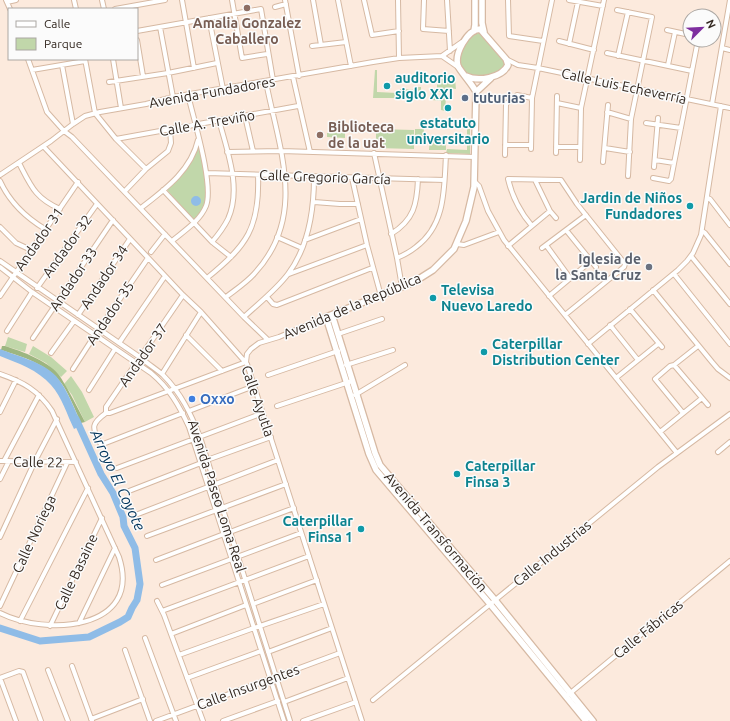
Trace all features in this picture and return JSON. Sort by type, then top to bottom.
[{"type":"main road","points":[[475,0],[478,16],[484,32]]},
{"type":"main road","points":[[474,31],[482,0]]},
{"type":"main road","points":[[479,28],[484,32],[506,59],[508,65],[507,68],[491,78],[476,92],[466,76],[458,67],[458,59],[463,42],[479,28]]},
{"type":"main road","points":[[466,76],[475,79],[491,78]]},
{"type":"main road","name":"Avenida de la República","points":[[329,316],[414,282],[433,270],[450,254],[457,244],[464,230],[469,213],[474,181],[476,92]]},
{"type":"main road","name":"Avenida Transformación","points":[[329,316],[338,334],[349,381],[364,429],[388,480],[492,602],[568,695],[586,721]]},
{"type":"main road","name":"Avenida Transformación","points":[[329,316],[338,351],[345,366]]},
{"type":"main road","name":"Avenida Transformación","points":[[568,695],[593,721]]},
{"type":"street","points":[[7,1],[16,0]]},
{"type":"street","points":[[132,8],[165,0]]},
{"type":"street","points":[[182,0],[194,68]]},
{"type":"street","points":[[232,0],[242,58],[267,54]]},
{"type":"street","points":[[313,0],[321,45]]},
{"type":"street","points":[[338,0],[351,66]]},
{"type":"street","points":[[364,0],[372,35],[399,31]]},
{"type":"street","points":[[398,0],[399,58]]},
{"type":"street","points":[[424,0],[423,29],[449,31]]},
{"type":"street","points":[[447,0],[450,50]]},
{"type":"street","points":[[508,0],[509,36],[543,40]]},
{"type":"street","points":[[505,145],[531,147],[532,98],[552,0]]},
{"type":"street","points":[[568,0],[603,6]]},
{"type":"street","points":[[580,160],[581,108],[604,0]]},
{"type":"street","points":[[712,104],[730,0]]},
{"type":"street","points":[[275,7],[286,2],[300,76]]},
{"type":"street","points":[[569,44],[578,2]]},
{"type":"street","points":[[138,31],[260,9],[267,54],[273,80]]},
{"type":"street","points":[[617,10],[652,17],[632,119],[628,176]]},
{"type":"street","points":[[618,56],[628,12]]},
{"type":"street","points":[[209,18],[223,89]]},
{"type":"street","points":[[160,27],[173,97]]},
{"type":"street","points":[[667,30],[682,33]]},
{"type":"street","points":[[668,65],[675,32]]},
{"type":"street","points":[[559,41],[594,50]]},
{"type":"street","points":[[312,46],[346,42]]},
{"type":"street","points":[[458,67],[442,56],[463,42]]},
{"type":"street","points":[[138,46],[143,76]]},
{"type":"street","points":[[653,178],[670,181],[696,48]]},
{"type":"street","points":[[722,48],[730,50]]},
{"type":"street","points":[[607,54],[692,71]]},
{"type":"street","name":"Avenida Fundadores","points":[[0,175],[44,147],[84,116],[95,113],[173,97],[399,58],[442,56]]},
{"type":"street","name":"Calle Luis Echeverría","points":[[506,59],[518,65],[730,108]]},
{"type":"street","points":[[28,60],[47,112],[64,131],[72,137],[125,191],[244,317],[268,340]]},
{"type":"street","points":[[32,70],[85,60],[95,113],[116,138],[146,169]]},
{"type":"street","points":[[113,60],[121,108]]},
{"type":"street","points":[[109,82],[217,63]]},
{"type":"street","points":[[62,65],[73,124]]},
{"type":"street","name":"Calle Luis Echeverría","points":[[507,68],[518,65]]},
{"type":"street","points":[[292,77],[310,152]]},
{"type":"street","points":[[226,297],[252,275],[267,258],[278,237],[286,203],[286,176],[266,82]]},
{"type":"street","points":[[172,241],[194,223],[206,205],[208,194],[206,173],[188,95]]},
{"type":"street","points":[[505,155],[506,104],[517,95],[532,98]]},
{"type":"street","points":[[556,153],[557,96]]},
{"type":"street","points":[[557,103],[581,108]]},
{"type":"street","points":[[603,162],[608,105]]},
{"type":"street","name":"Calle A. Treviño","points":[[116,138],[170,130],[298,106]]},
{"type":"street","points":[[588,344],[674,274],[691,256],[702,231],[721,106]]},
{"type":"street","points":[[607,112],[632,119]]},
{"type":"street","points":[[245,116],[252,151]]},
{"type":"street","points":[[654,168],[658,118]]},
{"type":"street","points":[[212,242],[221,231],[228,218],[233,194],[232,174],[219,120]]},
{"type":"street","points":[[646,123],[681,128]]},
{"type":"street","points":[[125,191],[146,169],[164,156],[170,148],[172,138],[170,130]]},
{"type":"street","points":[[141,208],[163,190],[187,165],[196,150],[198,138]]},
{"type":"street","name":"Calle Ayutla","points":[[44,147],[183,295],[201,312],[246,362],[362,721]]},
{"type":"street","points":[[556,147],[580,147]]},
{"type":"street","points":[[605,148],[630,152]]},
{"type":"street","points":[[227,152],[281,151],[475,157]]},
{"type":"street","points":[[374,153],[402,288]]},
{"type":"street","points":[[397,258],[418,247],[433,228],[441,209],[446,155]]},
{"type":"street","points":[[655,160],[674,163]]},
{"type":"street","points":[[18,163],[38,195],[45,202],[60,209]]},
{"type":"street","name":"Calle Gregorio García","points":[[206,173],[444,180]]},
{"type":"street","points":[[207,278],[231,257],[245,239],[253,223],[258,200],[258,175]]},
{"type":"street","points":[[244,317],[267,297],[288,274],[302,248],[311,220],[314,202],[314,177]]},
{"type":"street","points":[[352,178],[372,268],[381,296]]},
{"type":"street","points":[[391,234],[400,228],[412,213],[417,200],[418,179]]},
{"type":"street","points":[[532,226],[519,208],[511,192],[508,179],[561,180],[625,265],[565,316]]},
{"type":"street","points":[[535,180],[550,211],[556,218]]},
{"type":"street","points":[[0,181],[6,194],[18,209],[31,221],[45,229]]},
{"type":"street","points":[[474,181],[479,186],[488,211],[508,246],[677,453]]},
{"type":"street","name":"Andador 31","points":[[0,296],[78,182]]},
{"type":"street","points":[[163,190],[212,242],[231,257]]},
{"type":"street","points":[[706,198],[711,201],[730,225]]},
{"type":"street","points":[[314,202],[358,204]]},
{"type":"street","name":"Andador 32","points":[[37,288],[97,204]]},
{"type":"street","points":[[508,246],[550,211]]},
{"type":"street","points":[[570,278],[544,246],[586,215]]},
{"type":"street","points":[[305,240],[361,219]]},
{"type":"street","name":"Andador 33","points":[[33,338],[113,220]]},
{"type":"street","points":[[0,227],[16,243],[31,250]]},
{"type":"street","points":[[566,230],[596,267]]},
{"type":"street","points":[[702,231],[730,264]]},
{"type":"street","points":[[457,244],[464,245],[499,232]]},
{"type":"street","points":[[151,252],[165,234]]},
{"type":"street","points":[[278,237],[302,248]]},
{"type":"street","name":"Andador 34","points":[[78,315],[130,239]]},
{"type":"street","points":[[288,274],[367,245]]},
{"type":"street","points":[[691,256],[730,304]]},
{"type":"street","name":"Andador 35","points":[[73,369],[148,258]]},
{"type":"street","name":"Avenida Paseo Loma Real","points":[[0,261],[37,288],[141,358],[162,374],[176,388],[189,411],[200,437],[290,721]]},
{"type":"street","points":[[549,296],[591,261]]},
{"type":"street","name":"Avenida Paseo Loma Real","points":[[0,268],[32,292],[161,381],[183,413],[193,439],[284,721]]},
{"type":"street","points":[[267,297],[277,305],[372,268]]},
{"type":"street","points":[[674,274],[730,344]]},
{"type":"street","points":[[119,343],[165,276]]},
{"type":"street","points":[[654,290],[698,346],[718,369],[730,378]]},
{"type":"street","points":[[7,332],[32,292]]},
{"type":"street","name":"Andador 37","points":[[107,413],[106,407],[183,295]]},
{"type":"street","points":[[630,309],[662,347]]},
{"type":"street","points":[[162,374],[201,312]]},
{"type":"street","name":"Avenida de la República","points":[[246,362],[247,354],[259,343],[329,316]]},
{"type":"street","points":[[338,334],[382,318]]},
{"type":"street","name":"Andador 34","points":[[51,353],[74,321]]},
{"type":"street","points":[[610,325],[638,360]]},
{"type":"street","points":[[186,335],[222,371]]},
{"type":"street","points":[[616,378],[658,344]]},
{"type":"street","points":[[682,413],[655,379],[698,346]]},
{"type":"street","points":[[88,390],[115,349]]},
{"type":"street","points":[[345,366],[393,350]]},
{"type":"street","points":[[268,375],[338,351]]},
{"type":"street","points":[[183,413],[107,443],[100,443],[93,426],[94,423],[107,413],[246,362]]},
{"type":"street","points":[[354,396],[405,365]]},
{"type":"street","points":[[674,365],[708,405]]},
{"type":"street","points":[[0,374],[24,383],[45,400],[57,419],[115,548],[121,563],[123,575],[120,593],[112,606],[103,614],[90,620],[60,626],[50,626],[20,621],[0,613]]},
{"type":"street","points":[[0,412],[16,380]]},
{"type":"street","points":[[277,406],[349,381]]},
{"type":"street","points":[[189,411],[254,386]]},
{"type":"street","points":[[0,479],[4,461],[39,395]]},
{"type":"street","points":[[660,432],[702,398]]},
{"type":"street","points":[[117,468],[263,413]]},
{"type":"street","name":"Calle Industrias","points":[[373,700],[658,467],[730,414]]},
{"type":"street","points":[[0,537],[34,462],[57,419]]},
{"type":"street","points":[[207,460],[271,437]]},
{"type":"street","points":[[718,452],[730,443]]},
{"type":"street","points":[[138,514],[278,460]]},
{"type":"street","name":"Calle 22","points":[[4,461],[76,462]]},
{"type":"street","name":"Calle Noriega","points":[[0,606],[67,463]]},
{"type":"street","points":[[129,491],[200,463]]},
{"type":"street","points":[[147,536],[286,484]]},
{"type":"street","points":[[20,621],[88,488]]},
{"type":"street","points":[[230,532],[294,508]]},
{"type":"street","name":"Calle Basaine","points":[[50,626],[102,518]]},
{"type":"street","points":[[162,585],[302,533]]},
{"type":"street","points":[[156,560],[224,534]]},
{"type":"street","points":[[79,623],[115,548]]},
{"type":"street","points":[[162,611],[309,556]]},
{"type":"street","name":"Calle Fábricas","points":[[568,695],[730,561]]},
{"type":"street","points":[[252,604],[317,580]]},
{"type":"street","points":[[157,601],[171,634],[203,721]]},
{"type":"street","points":[[179,655],[324,604]]},
{"type":"street","points":[[171,634],[246,605]]},
{"type":"street","points":[[268,652],[332,628]]},
{"type":"street","points":[[145,638],[176,721]]},
{"type":"street","points":[[125,650],[150,721]]},
{"type":"street","points":[[187,678],[262,651]]},
{"type":"street","name":"Calle Insurgentes","points":[[156,721],[340,653]]},
{"type":"street","points":[[72,666],[92,720],[143,699]]},
{"type":"street","points":[[48,670],[68,721]]},
{"type":"street","points":[[16,721],[0,678],[22,671],[41,721]]},
{"type":"street","points":[[284,702],[348,678]]},
{"type":"street","points":[[223,721],[278,701]]},
{"type":"street","points":[[303,721],[356,702]]},
{"type":"green space","points":[[478,33],[481,33],[506,59],[506,67],[488,77],[478,77],[466,73],[462,69],[460,62],[462,48],[466,41]]},
{"type":"green space","points":[[375,70],[377,70],[377,92],[397,93],[400,92],[400,89],[417,90],[418,87],[421,87],[422,98],[373,98]]},
{"type":"green space","points":[[437,79],[455,79],[456,89],[447,88],[447,92],[437,92]]},
{"type":"green space","points":[[432,96],[446,97],[445,111],[441,110],[441,101],[432,100]]},
{"type":"green space","points":[[344,122],[345,138],[327,137],[327,133],[342,133]]},
{"type":"green space","points":[[376,129],[414,130],[414,149],[376,148]]},
{"type":"green space","points":[[415,129],[424,129],[423,139],[418,139],[418,143],[415,143]]},
{"type":"green space","points":[[467,129],[470,129],[470,154],[446,153],[447,149],[467,150]]},
{"type":"green space","points":[[430,137],[446,137],[446,150],[429,150]]},
{"type":"green space","points":[[198,141],[208,186],[207,202],[195,222],[167,190],[184,172]]},
{"type":"green space","points":[[8,337],[27,344],[25,352],[5,346]]},
{"type":"green space","points":[[2,346],[12,348],[36,358],[57,372],[85,422],[81,423],[68,393],[50,371],[18,355],[1,350]]},
{"type":"green space","points":[[33,346],[51,357],[67,371],[61,377],[46,363],[29,354]]},
{"type":"green space","points":[[71,376],[82,392],[94,417],[85,422],[72,395],[64,384]]},
{"type":"water","points":[[194,196],[198,196],[200,197],[200,205],[194,206],[191,203],[191,199]]},
{"type":"water","points":[[0,349],[37,363],[56,376],[67,393],[82,425],[74,429],[58,395],[46,380],[40,375],[14,361],[0,356]]},
{"type":"waterway","name":"Arroyo El Coyote","points":[[0,628],[40,641],[89,637],[128,617],[137,600],[140,584],[135,548],[124,526],[123,517],[113,493],[101,474],[76,419]]},
{"type":"place","name":"Amalia Gonzalez Caballero","points":[[247,8]]},
{"type":"place","name":"auditorio siglo XXI","points":[[387,86]]},
{"type":"place","name":"tuturias","points":[[465,98]]},
{"type":"place","name":"estatuto universitario","points":[[448,108]]},
{"type":"place","name":"Biblioteca de la uat","points":[[320,135]]},
{"type":"place","name":"Jardin de Niños Fundadores","points":[[690,206]]},
{"type":"place","name":"Iglesia de la Santa Cruz","points":[[649,267]]},
{"type":"place","name":"Televisa Nuevo Laredo","points":[[433,298]]},
{"type":"place","name":"Caterpillar Distribution Center","points":[[484,352]]},
{"type":"place","name":"Oxxo","points":[[192,399]]},
{"type":"place","name":"Caterpillar Finsa 3","points":[[457,474]]},
{"type":"place","name":"Caterpillar Finsa 1","points":[[361,529]]}]
